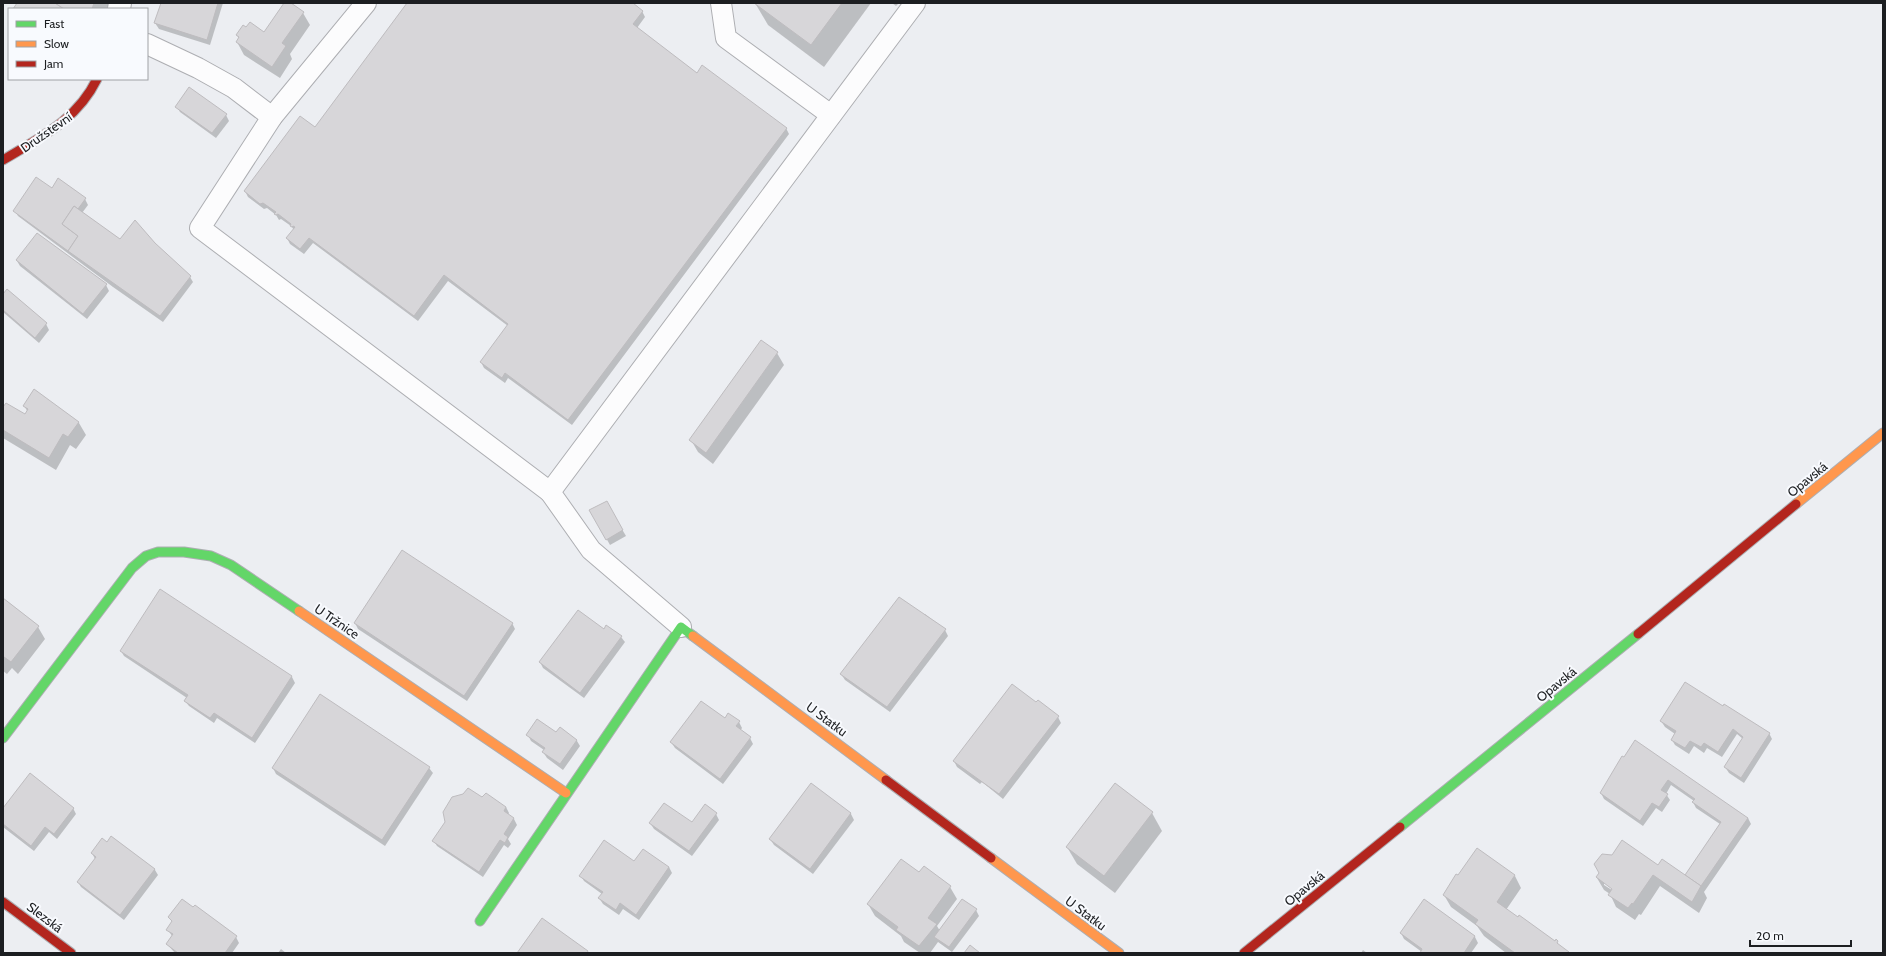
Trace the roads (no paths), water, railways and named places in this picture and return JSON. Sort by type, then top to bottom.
[{"type":"street","name":"Družstevní","points":[[3,160],[53,130],[70,116],[83,104],[96,80]]},
{"type":"street","name":"Opavská","points":[[1244,953],[1496,750],[1883,433]]},
{"type":"street","name":"U Tržnice","points":[[3,738],[132,568],[142,558],[153,552],[169,551],[205,555],[217,558],[231,565],[566,793]]},
{"type":"street","points":[[480,921],[566,793],[681,627]]},
{"type":"street","name":"U Statku","points":[[681,627],[1119,953]]},
{"type":"street","name":"Slezská","points":[[3,902],[71,953]]},
{"type":"lane","points":[[366,3],[272,117],[200,228],[550,492],[591,550],[681,627]]},
{"type":"lane","points":[[721,3],[726,38],[831,115]]},
{"type":"lane","points":[[550,492],[915,3]]},
{"type":"lane","points":[[148,44],[198,68],[234,88],[272,117]]}]
